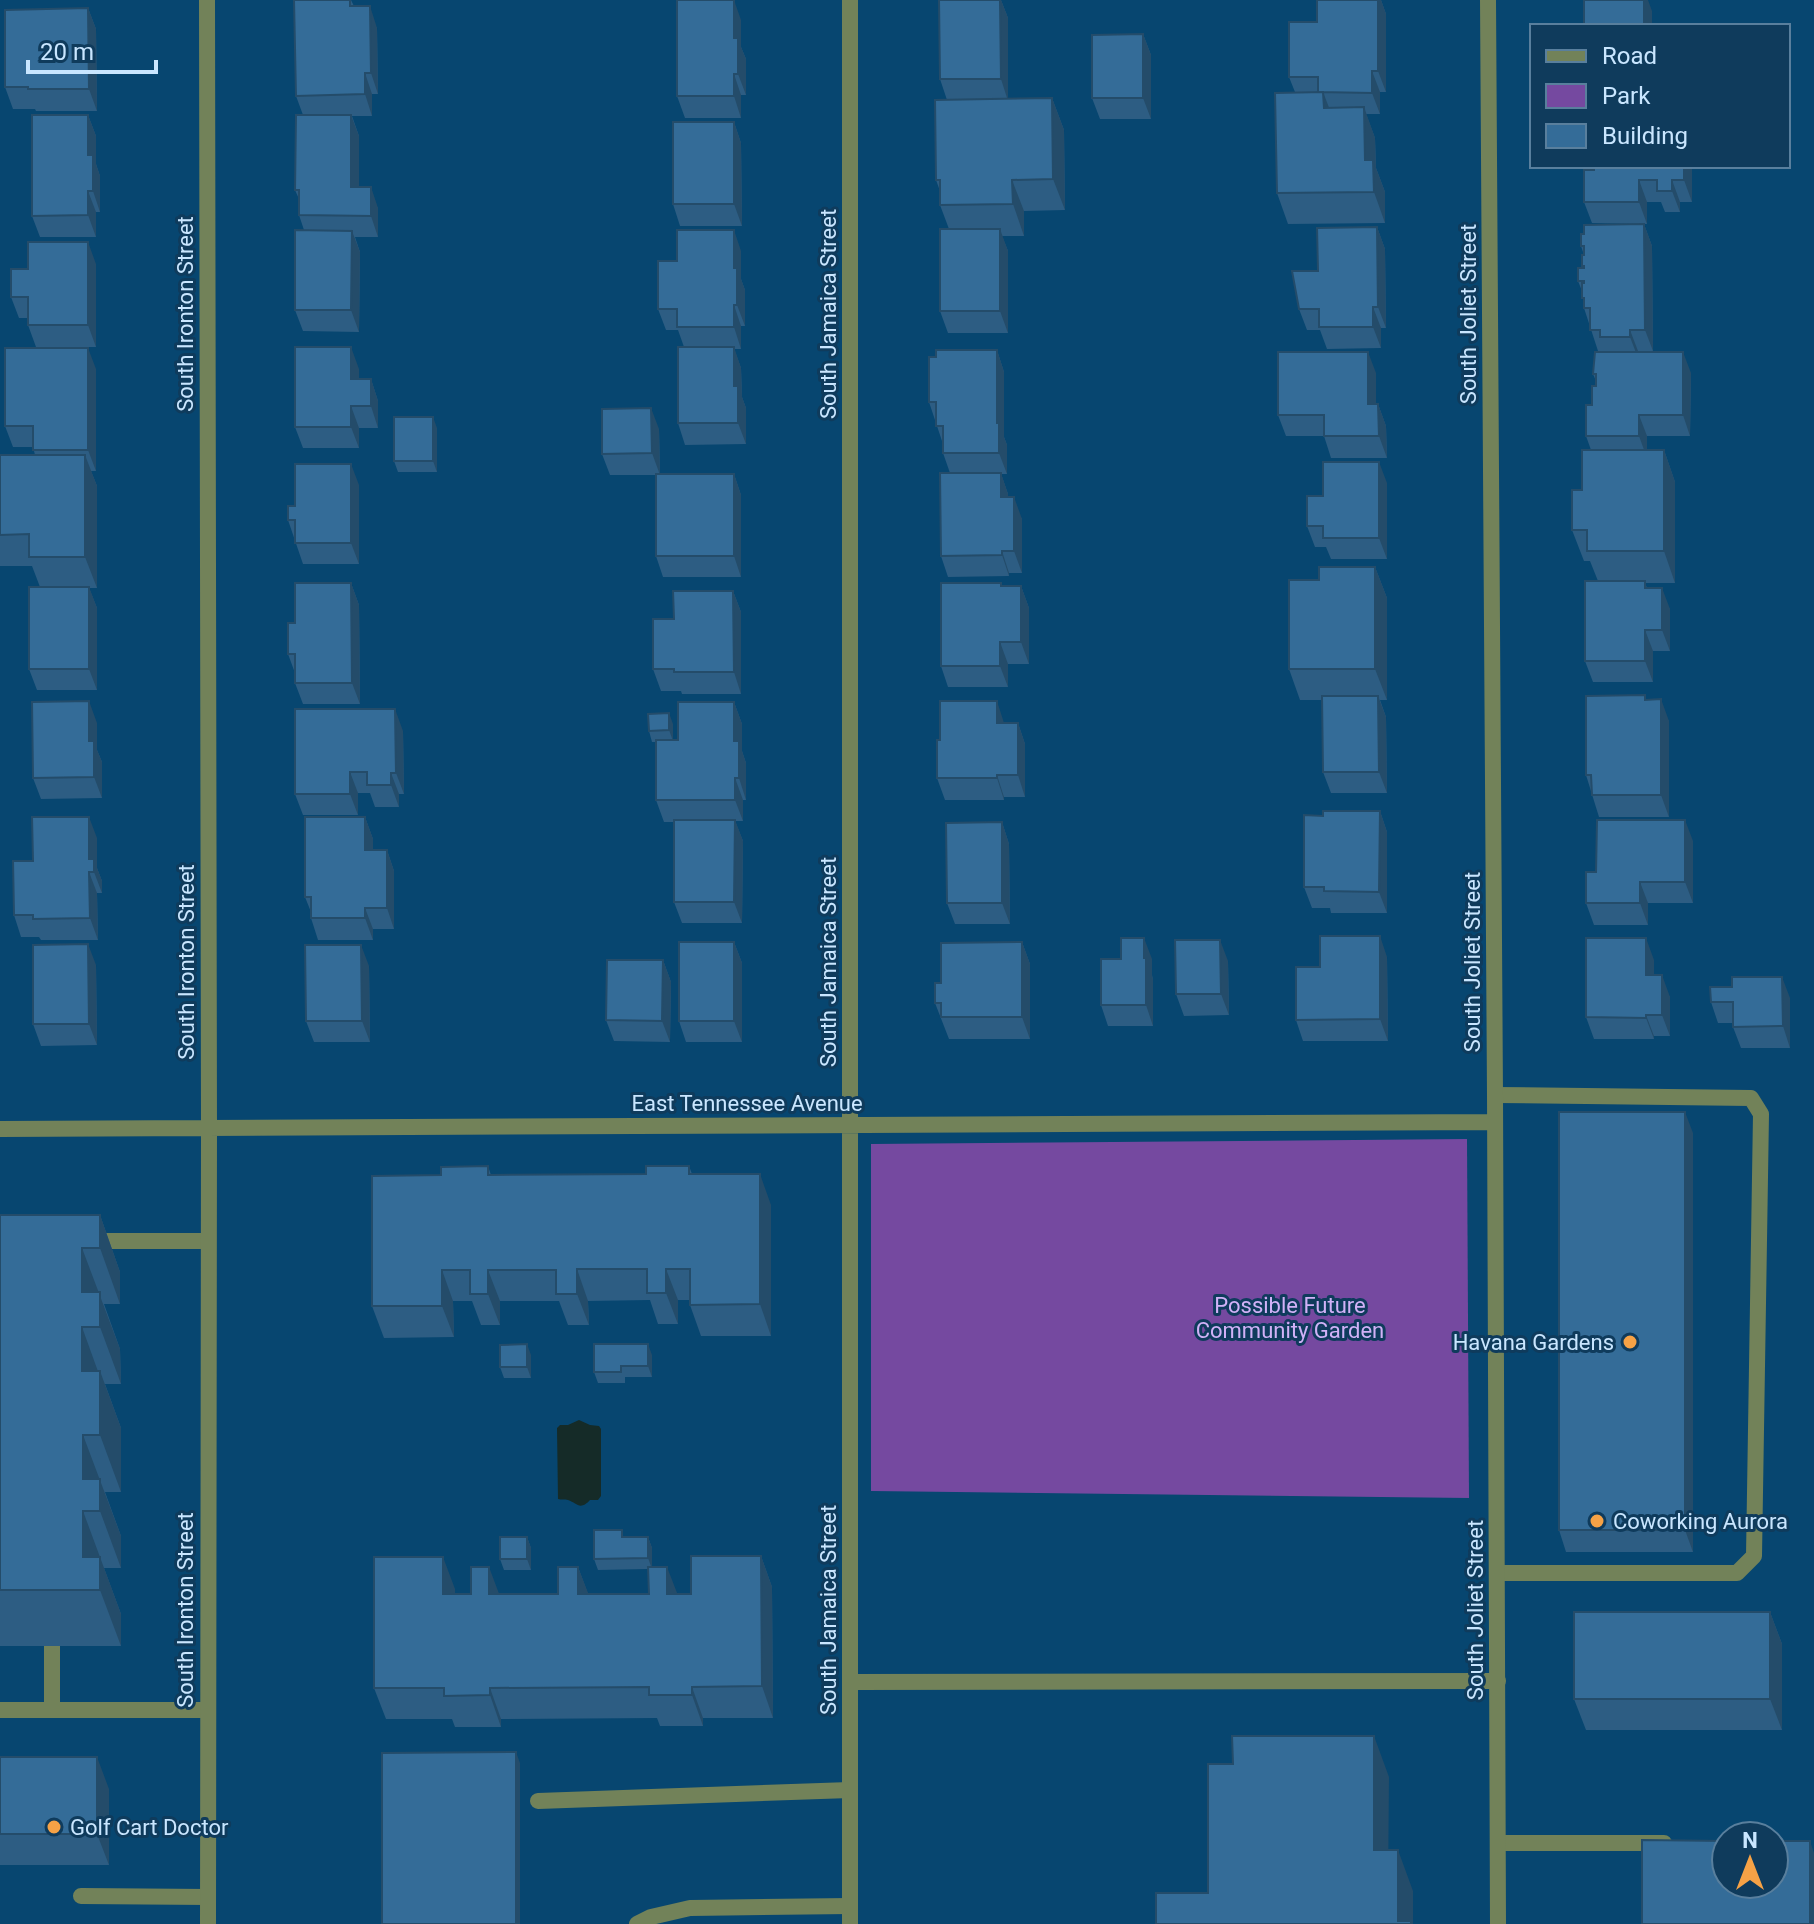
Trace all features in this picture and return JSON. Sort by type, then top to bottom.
[{"type":"street","name":"South Ironton Street","points":[[207,0],[208,1924]]},
{"type":"street","name":"South Jamaica Street","points":[[850,0],[850,1924]]},
{"type":"street","name":"South Joliet Street","points":[[1488,0],[1498,1924]]},
{"type":"street","points":[[1495,1095],[1751,1098],[1761,1114],[1754,1556],[1737,1573],[1497,1573]]},
{"type":"street","name":"East Tennessee Avenue","points":[[0,1129],[1495,1122]]},
{"type":"street","points":[[74,1241],[208,1241]]},
{"type":"street","points":[[52,1646],[52,1710]]},
{"type":"street","points":[[850,1682],[1498,1681]]},
{"type":"street","points":[[0,1710],[206,1710]]},
{"type":"street","points":[[538,1801],[850,1790]]},
{"type":"street","points":[[1498,1843],[1667,1843]]},
{"type":"street","points":[[81,1896],[208,1897]]},
{"type":"street","points":[[637,1924],[651,1917],[690,1908],[850,1906]]},
{"type":"green space","name":"Possible Future Community Garden","points":[[1467,1139],[1469,1498],[871,1491],[871,1144]]},
{"type":"shaded area","points":[[579,1420],[601,1429],[601,1496],[581,1506],[558,1499],[557,1428]]},
{"type":"building","points":[[294,0],[350,0],[350,6],[370,6],[371,73],[365,73],[365,94],[296,96]]},
{"type":"building","points":[[677,0],[734,0],[738,74],[734,74],[734,96],[677,96]]},
{"type":"building","points":[[939,0],[1000,0],[1001,79],[940,79]]},
{"type":"building","points":[[1317,0],[1378,0],[1378,71],[1372,71],[1372,93],[1318,92],[1318,77],[1289,77],[1289,22],[1317,22]]},
{"type":"building","points":[[1584,0],[1644,0],[1644,24],[1584,24]]},
{"type":"building","points":[[88,8],[89,89],[5,87],[5,10]]},
{"type":"building","points":[[1143,34],[1143,98],[1092,98],[1092,35]]},
{"type":"building","points":[[1323,92],[1324,108],[1364,107],[1365,160],[1373,160],[1374,192],[1277,193],[1275,93]]},
{"type":"building","points":[[1052,98],[1053,179],[1012,180],[1013,204],[940,205],[940,180],[936,180],[935,100]]},
{"type":"building","points":[[32,115],[88,115],[88,155],[93,155],[93,191],[88,191],[88,215],[32,216]]},
{"type":"building","points":[[296,115],[351,115],[351,187],[371,187],[371,216],[299,215],[299,190],[295,190]]},
{"type":"building","points":[[673,122],[734,122],[734,204],[673,204]]},
{"type":"building","points":[[1684,168],[1684,180],[1672,180],[1672,191],[1657,191],[1657,180],[1639,180],[1639,202],[1584,202],[1584,170]]},
{"type":"building","points":[[1644,224],[1645,330],[1630,330],[1630,337],[1600,337],[1600,330],[1590,330],[1590,308],[1584,308],[1582,298],[1584,281],[1578,281],[1578,268],[1584,268],[1581,234],[1584,234],[1584,225]]},
{"type":"building","points":[[1377,227],[1378,307],[1373,307],[1373,327],[1319,327],[1319,309],[1299,309],[1292,271],[1318,271],[1317,228]]},
{"type":"building","points":[[940,229],[1000,229],[1000,311],[940,311]]},
{"type":"building","points":[[295,230],[352,231],[351,310],[295,310]]},
{"type":"building","points":[[677,230],[734,230],[737,305],[734,305],[734,327],[677,327],[677,309],[658,309],[658,261],[677,261]]},
{"type":"building","points":[[28,242],[88,242],[88,325],[28,325],[28,297],[11,297],[11,269],[28,269]]},
{"type":"building","points":[[295,347],[351,347],[351,379],[371,379],[371,406],[351,406],[351,427],[295,427]]},
{"type":"building","points":[[678,347],[734,347],[738,423],[678,423]]},
{"type":"building","points":[[5,348],[88,348],[88,450],[33,450],[33,426],[5,426]]},
{"type":"building","points":[[936,350],[997,350],[999,453],[943,453],[943,426],[936,426],[936,402],[929,402],[929,357],[936,357]]},
{"type":"building","points":[[1278,352],[1368,352],[1368,404],[1378,404],[1379,436],[1324,436],[1324,415],[1278,415]]},
{"type":"building","points":[[1595,352],[1683,352],[1683,415],[1639,415],[1639,436],[1586,436],[1586,405],[1592,405],[1592,386],[1596,386],[1596,374],[1593,374]]},
{"type":"building","points":[[651,408],[652,453],[602,454],[602,409]]},
{"type":"building","points":[[394,417],[433,417],[433,461],[394,461]]},
{"type":"building","points":[[1582,450],[1664,450],[1664,551],[1587,551],[1587,530],[1572,530],[1572,490],[1582,490]]},
{"type":"building","points":[[0,455],[85,455],[85,557],[29,557],[29,534],[0,535]]},
{"type":"building","points":[[1323,462],[1379,462],[1379,538],[1323,538],[1323,526],[1307,526],[1307,496],[1323,496]]},
{"type":"building","points":[[295,464],[351,464],[351,543],[295,543],[295,520],[288,520],[288,506],[295,506]]},
{"type":"building","points":[[940,473],[1001,473],[1001,497],[1014,497],[1014,551],[1002,551],[1002,555],[941,556]]},
{"type":"building","points":[[656,474],[734,474],[734,556],[656,556]]},
{"type":"building","points":[[1319,567],[1375,567],[1375,669],[1289,669],[1289,580],[1319,580]]},
{"type":"building","points":[[1585,581],[1645,581],[1645,588],[1662,588],[1662,630],[1645,630],[1645,661],[1585,661]]},
{"type":"building","points":[[295,583],[351,583],[352,683],[295,683],[295,654],[288,654],[288,623],[295,623]]},
{"type":"building","points":[[941,583],[1021,586],[1021,642],[1000,642],[1000,666],[941,666]]},
{"type":"building","points":[[29,587],[89,587],[89,669],[29,669]]},
{"type":"building","points":[[673,591],[733,591],[734,672],[653,669],[653,619],[674,619]]},
{"type":"building","points":[[1645,695],[1645,700],[1661,699],[1661,795],[1592,795],[1591,775],[1586,775],[1586,696]]},
{"type":"building","points":[[1322,696],[1378,696],[1379,772],[1323,772]]},
{"type":"building","points":[[89,701],[89,741],[94,741],[94,777],[33,778],[32,702]]},
{"type":"building","points":[[940,701],[997,701],[997,723],[1018,723],[1018,775],[937,778]]},
{"type":"building","points":[[678,702],[734,702],[734,741],[739,741],[739,778],[735,778],[735,800],[656,800],[656,740],[678,740]]},
{"type":"building","points":[[295,709],[395,709],[396,773],[391,773],[391,785],[367,785],[367,772],[350,772],[350,794],[295,794]]},
{"type":"building","points":[[669,713],[669,730],[649,731],[648,714]]},
{"type":"building","points":[[1323,811],[1380,811],[1379,892],[1324,891],[1324,887],[1304,887],[1304,815],[1323,816]]},
{"type":"building","points":[[32,817],[89,817],[89,859],[94,859],[94,872],[89,872],[90,918],[33,919],[33,915],[14,915],[13,861],[33,861]]},
{"type":"building","points":[[305,817],[365,817],[365,850],[387,850],[387,908],[365,908],[365,918],[311,918],[311,897],[305,897]]},
{"type":"building","points":[[674,820],[735,820],[734,902],[674,902]]},
{"type":"building","points":[[1597,820],[1685,820],[1685,882],[1640,882],[1640,903],[1586,903],[1586,872],[1596,872]]},
{"type":"building","points":[[1002,822],[1002,903],[947,903],[946,823]]},
{"type":"building","points":[[1320,936],[1380,936],[1380,1019],[1296,1020],[1296,967],[1320,967]]},
{"type":"building","points":[[1121,938],[1144,938],[1146,1005],[1101,1005],[1101,959],[1121,959]]},
{"type":"building","points":[[1586,938],[1646,938],[1646,975],[1662,975],[1662,1015],[1646,1015],[1646,1018],[1586,1017]]},
{"type":"building","points":[[1175,940],[1220,940],[1221,994],[1176,994]]},
{"type":"building","points":[[679,942],[734,942],[734,1021],[679,1021]]},
{"type":"building","points":[[1022,942],[1022,1017],[941,1017],[941,1003],[935,1003],[935,983],[941,983],[941,943]]},
{"type":"building","points":[[88,944],[89,1024],[33,1024],[33,945]]},
{"type":"building","points":[[305,945],[361,945],[362,1021],[306,1021]]},
{"type":"building","points":[[607,960],[663,960],[662,1021],[606,1020]]},
{"type":"building","points":[[1732,977],[1782,977],[1783,1026],[1733,1027],[1733,1002],[1711,1002],[1710,987],[1732,987]]},
{"type":"building","name":"Havana Gardens","points":[[1559,1112],[1685,1112],[1685,1530],[1559,1530]]},
{"type":"building","points":[[488,1166],[488,1175],[646,1174],[646,1166],[689,1166],[689,1174],[760,1174],[760,1304],[690,1305],[690,1269],[666,1269],[666,1293],[647,1293],[647,1269],[577,1269],[577,1294],[556,1294],[556,1270],[488,1270],[488,1294],[470,1294],[470,1270],[442,1270],[442,1306],[372,1306],[372,1176],[441,1175],[441,1167]]},
{"type":"building","points":[[0,1215],[100,1215],[100,1248],[82,1248],[82,1292],[100,1292],[100,1327],[82,1327],[82,1371],[100,1371],[100,1435],[83,1435],[83,1479],[100,1479],[100,1511],[83,1511],[83,1557],[100,1557],[100,1590],[0,1590]]},
{"type":"building","points":[[527,1344],[527,1367],[500,1367],[500,1345]]},
{"type":"building","points":[[594,1344],[648,1344],[648,1366],[621,1366],[621,1372],[594,1372]]},
{"type":"building","points":[[594,1530],[622,1530],[622,1537],[648,1537],[648,1558],[594,1559]]},
{"type":"building","points":[[500,1537],[527,1537],[527,1559],[500,1559]]},
{"type":"building","points":[[691,1556],[761,1556],[762,1686],[692,1687],[692,1695],[649,1695],[649,1687],[490,1688],[490,1695],[444,1696],[444,1688],[374,1688],[374,1557],[443,1557],[443,1594],[471,1594],[471,1567],[489,1567],[489,1594],[558,1594],[558,1567],[578,1567],[578,1594],[649,1594],[648,1567],[667,1567],[667,1594],[691,1594]]},
{"type":"building","points":[[1574,1612],[1770,1612],[1770,1699],[1574,1699]]},
{"type":"building","points":[[1232,1736],[1374,1736],[1374,1850],[1398,1850],[1398,1921],[1411,1921],[1411,1924],[1156,1924],[1156,1893],[1208,1893],[1208,1764],[1233,1764]]},
{"type":"building","points":[[516,1752],[516,1924],[382,1924],[382,1753]]},
{"type":"building","points":[[0,1757],[97,1757],[97,1834],[0,1834]]},
{"type":"building","points":[[1642,1840],[1710,1841],[1710,1900],[1790,1900],[1790,1841],[1810,1841],[1810,1924],[1642,1924]]},
{"type":"place","name":"Havana Gardens","points":[[1630,1342]]},
{"type":"place","name":"Coworking Aurora","points":[[1597,1521]]},
{"type":"place","name":"Golf Cart Doctor","points":[[54,1827]]}]
